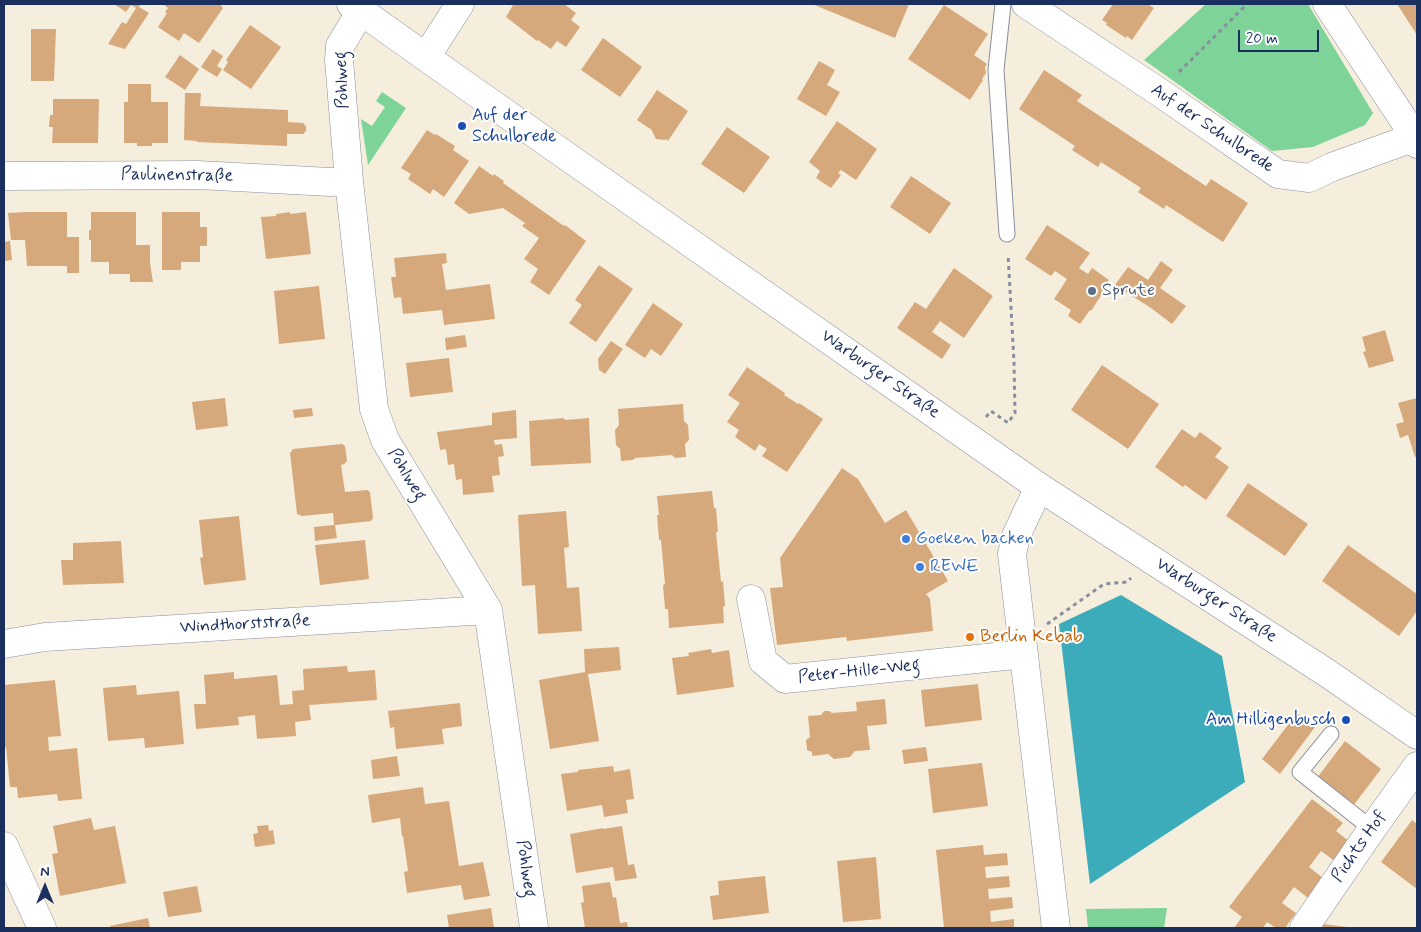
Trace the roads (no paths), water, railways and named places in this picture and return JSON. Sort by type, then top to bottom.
[{"type":"street","points":[[426,57],[460,4]]},
{"type":"street","name":"Auf der Schulbrede","points":[[1026,4],[1278,174],[1309,178],[1332,167],[1416,141]]},
{"type":"street","points":[[1326,4],[1416,141]]},
{"type":"street","name":"Warburger Straße","points":[[356,7],[468,88],[1039,487],[1327,673],[1417,735]]},
{"type":"street","name":"Pohlweg","points":[[356,7],[340,46],[339,60],[349,181],[374,409],[385,440],[488,610],[534,928]]},
{"type":"street","name":"Paulinenstraße","points":[[4,176],[198,175],[330,182],[349,181]]},
{"type":"street","points":[[1039,487],[1016,536],[1012,554],[1056,928]]},
{"type":"street","name":"Peter-Hille-Weg","points":[[751,599],[764,661],[785,679],[1023,648]]},
{"type":"street","name":"Windthorststraße","points":[[4,644],[45,637],[488,610]]},
{"type":"street","name":"Pichts Hof","points":[[1304,928],[1417,766]]},
{"type":"street","points":[[4,846],[42,928]]},
{"type":"lane","points":[[1003,4],[996,70],[1007,234]]},
{"type":"lane","points":[[1331,734],[1300,772],[1372,829]]},
{"type":"water","points":[[1121,595],[1222,656],[1245,782],[1090,884],[1059,624]]},
{"type":"place","name":"Auf der Schulbrede","points":[[462,126]]},
{"type":"place","name":"Sprute","points":[[1092,291]]},
{"type":"place","name":"Goeken backen","points":[[906,539]]},
{"type":"place","name":"REWE","points":[[920,567]]},
{"type":"place","name":"Berlin Kebab","points":[[970,637]]},
{"type":"place","name":"Am Hilligenbusch","points":[[1346,720]]}]
